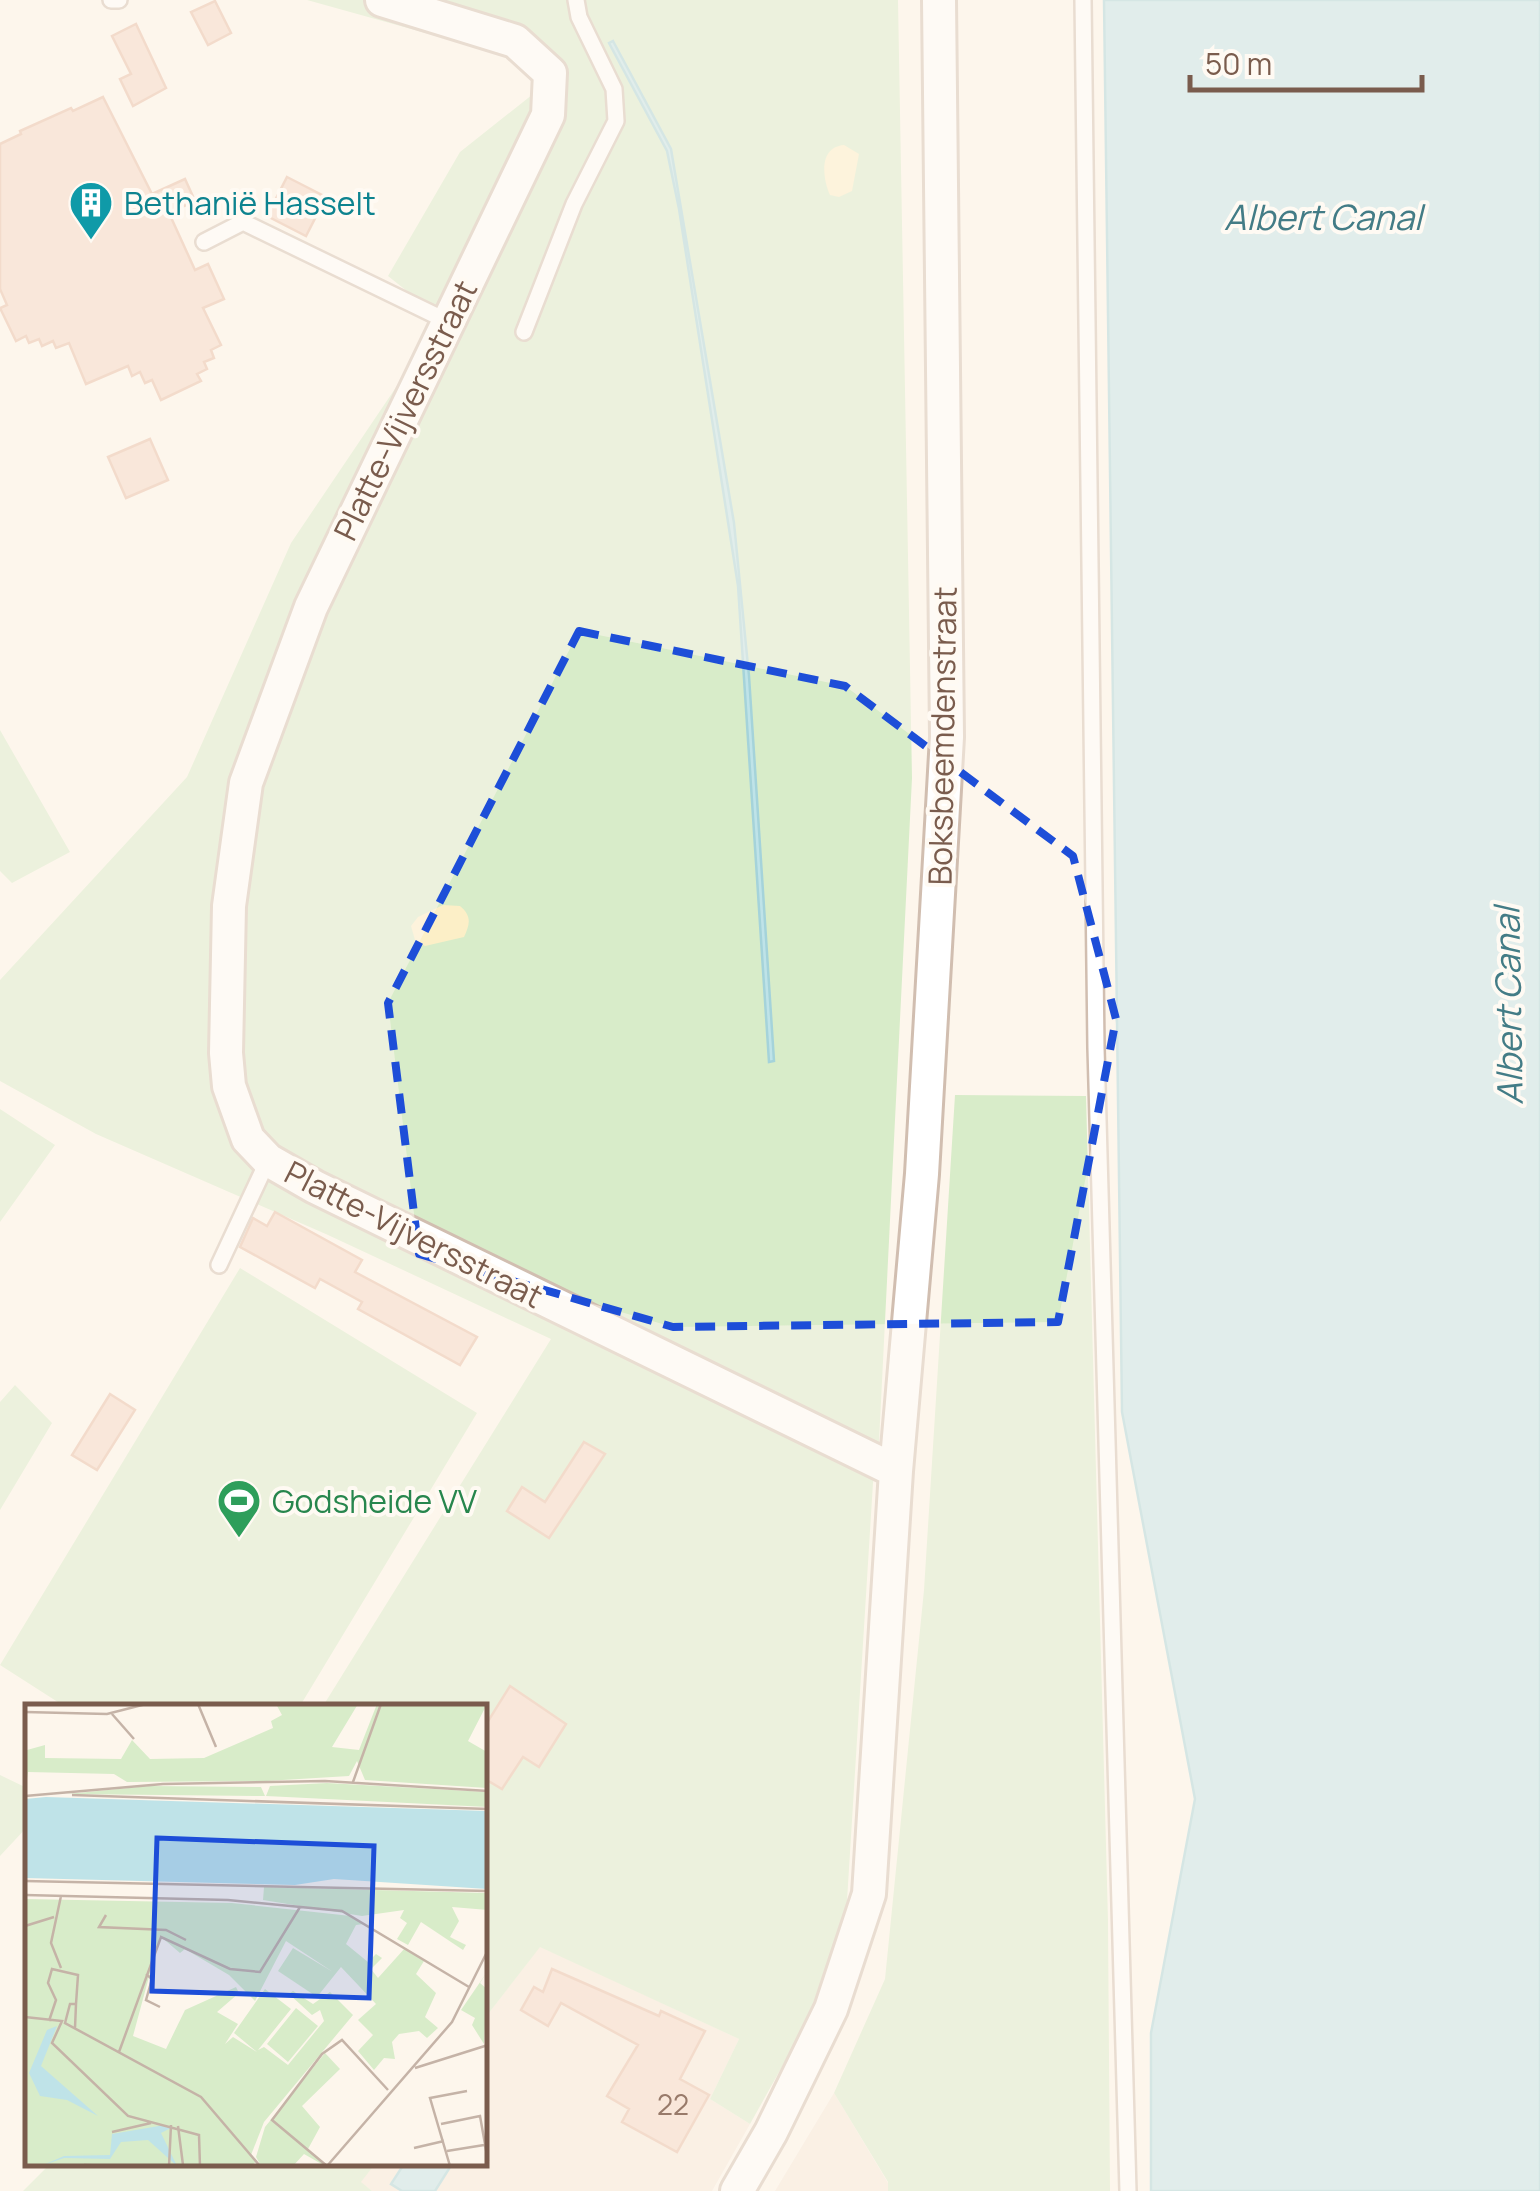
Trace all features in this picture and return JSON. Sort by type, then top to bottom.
[{"type":"street","name":"Platte-Vijversstraat","points":[[382,0],[515,41],[550,74],[548,115],[311,607],[246,783],[229,906],[226,1053],[236,1114],[248,1139],[268,1160],[315,1187],[896,1471]]},
{"type":"street","name":"Boksbeemdenstraat","points":[[896,1471],[922,1174],[947,736],[940,0]]},
{"type":"street","points":[[736,2191],[771,2132],[832,2009],[869,1894],[896,1471]]},
{"type":"lane","points":[[111,0],[119,0]]},
{"type":"lane","points":[[524,332],[574,204],[616,121],[614,89],[579,16],[576,0]]},
{"type":"lane","points":[[1083,0],[1096,1048],[1128,2191]]},
{"type":"lane","points":[[204,242],[243,222],[313,260],[446,322]]},
{"type":"lane","points":[[219,1264],[268,1160]]},
{"type":"highlighted area","points":[[579,631],[845,686],[1073,856],[1116,1019],[1058,1322],[673,1327],[419,1254],[388,1003]]},
{"type":"shaded area","points":[[540,1946],[739,2039],[710,2099],[750,2124],[712,2191],[372,2191],[360,2182],[373,2166],[488,2166],[488,2014]]},
{"type":"shaded area","points":[[834,2093],[888,2183],[888,2191],[775,2191]]},
{"type":"green space","points":[[307,0],[898,0],[912,778],[879,1442],[873,1483],[847,1901],[825,1990],[750,2124],[710,2099],[739,2039],[540,1947],[488,2014],[488,1704],[324,1704],[551,1339],[328,1235],[96,1134],[0,1081],[0,980],[187,777],[291,543],[442,319],[388,276],[460,152],[562,71]]},
{"type":"green space","points":[[0,730],[70,852],[12,883],[0,871]]},
{"type":"green space","points":[[955,1095],[1086,1096],[1108,1920],[1110,2191],[888,2191],[888,2182],[834,2093],[885,1979],[924,1590]]},
{"type":"green space","points":[[0,1109],[55,1145],[0,1222]]},
{"type":"green space","name":"Godsheide VV","points":[[240,1268],[477,1413],[301,1704],[61,1704],[0,1665]]},
{"type":"green space","points":[[15,1385],[52,1423],[0,1510],[0,1402]]},
{"type":"green space","points":[[0,1775],[25,1787],[25,1829],[0,1856]]},
{"type":"green space","points":[[48,2166],[373,2166],[361,2182],[372,2191],[23,2191]]},
{"type":"sand","points":[[844,145],[859,154],[852,191],[839,197],[830,195],[825,164],[830,151]]},
{"type":"sand","points":[[443,905],[460,906],[467,913],[469,924],[464,937],[425,946],[415,940],[411,926],[418,917]]},
{"type":"water","name":"Albert Canal","points":[[1104,0],[1540,0],[1540,2191],[1151,2191],[1151,2033],[1195,1799],[1122,1412]]},
{"type":"water","points":[[613,41],[671,149],[734,523],[749,676],[774,1061],[769,1062],[738,586],[667,151],[609,43]]},
{"type":"water","points":[[403,2166],[451,2166],[435,2191],[402,2191],[391,2184]]},
{"type":"building","points":[[215,1],[231,33],[208,45],[191,12]]},
{"type":"building","points":[[136,24],[166,88],[133,106],[120,79],[131,74],[112,36]]},
{"type":"building","name":"Bethanië Hasselt","points":[[103,97],[152,194],[185,179],[195,201],[169,213],[195,270],[208,264],[224,299],[203,308],[221,345],[211,350],[214,358],[204,362],[207,369],[197,374],[201,381],[161,400],[152,380],[145,383],[140,372],[132,376],[128,366],[86,384],[69,343],[56,348],[53,341],[42,346],[39,339],[29,343],[26,336],[16,341],[0,308],[7,305],[0,289],[0,144],[21,134],[20,131]]},
{"type":"building","points":[[287,177],[326,197],[306,236],[267,216]]},
{"type":"building","points":[[150,439],[168,480],[126,498],[108,457]]},
{"type":"building","points":[[275,1212],[362,1260],[355,1272],[477,1337],[460,1365],[358,1309],[362,1302],[320,1279],[315,1288],[240,1247],[253,1218],[267,1226]]},
{"type":"building","points":[[110,1394],[135,1410],[97,1470],[72,1455]]},
{"type":"building","points":[[584,1442],[605,1454],[549,1538],[507,1511],[522,1487],[545,1502]]},
{"type":"building","points":[[510,1686],[566,1724],[539,1767],[523,1757],[502,1789],[488,1781],[488,1721]]},
{"type":"building","points":[[552,1969],[659,2016],[661,2011],[705,2031],[680,2079],[709,2095],[677,2152],[622,2122],[629,2109],[607,2096],[638,2045],[561,2003],[548,2026],[521,2010],[534,1987],[543,1992]]},
{"type":"place","name":"Bethanië Hasselt","points":[[91,241]]},
{"type":"place","name":"Godsheide VV","points":[[239,1539]]}]
